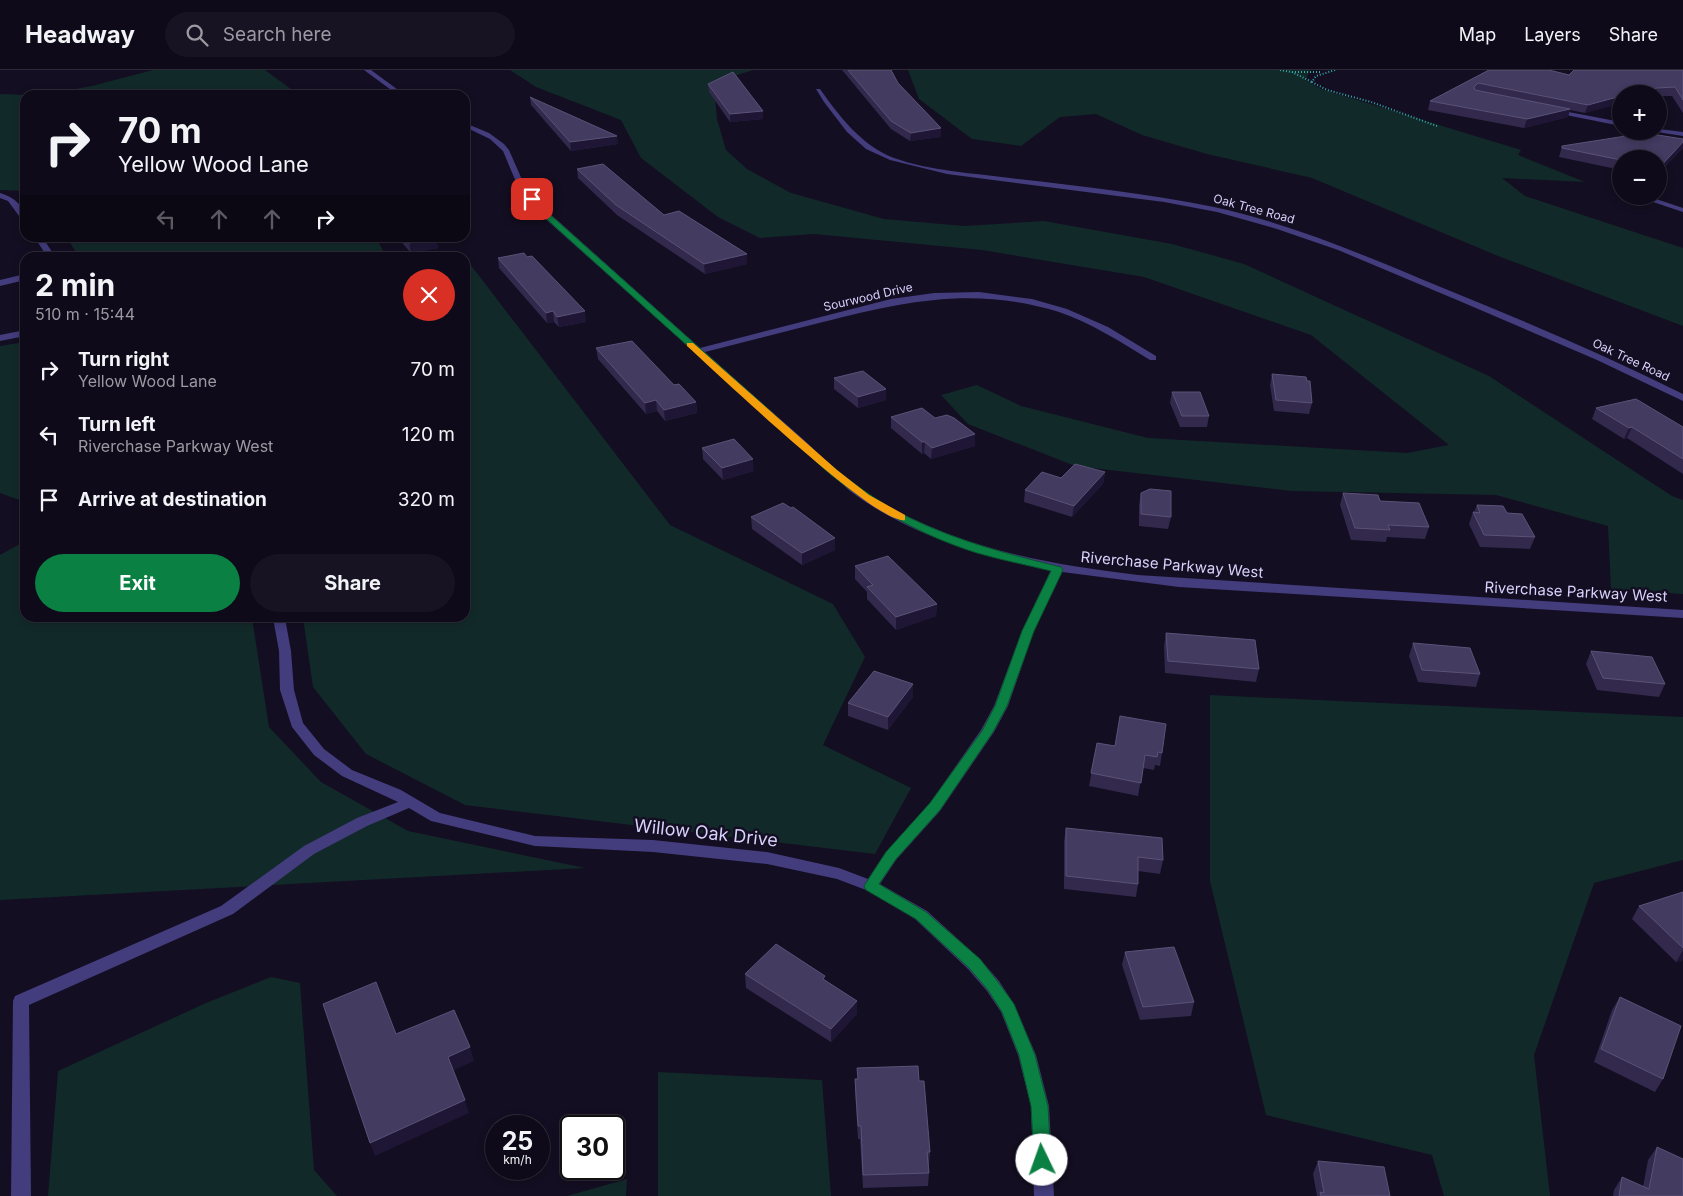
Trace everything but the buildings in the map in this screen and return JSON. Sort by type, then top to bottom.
[{"type":"street","points":[[367,70],[395,90]]},
{"type":"street","name":"Oak Tree Road","points":[[818,90],[851,135],[869,148],[892,159],[960,174],[1190,204],[1280,227],[1345,250],[1600,358],[1683,398]]},
{"type":"street","points":[[1545,109],[1612,122]]},
{"type":"street","name":"Riverchase Parkway West","points":[[470,127],[492,137],[503,145],[520,182],[544,212],[833,472],[865,497],[921,527],[981,551],[1057,570],[1115,578],[1179,584],[1683,614]]},
{"type":"street","points":[[1667,132],[1683,134]]},
{"type":"street","points":[[0,195],[11,199],[20,211]]},
{"type":"street","points":[[1667,205],[1683,210]]},
{"type":"street","points":[[0,283],[20,280]]},
{"type":"street","name":"Sourwood Drive","points":[[698,352],[891,302],[934,296],[979,295],[1032,302],[1064,311],[1105,329],[1153,358]]},
{"type":"street","points":[[0,338],[20,333]]},
{"type":"street","points":[[871,886],[891,856],[935,807],[987,732],[1001,706],[1028,631],[1057,570]]},
{"type":"street","name":"Willow Oak Drive","points":[[280,622],[285,651],[287,690],[297,724],[319,752],[347,773],[396,794],[436,817],[535,841],[635,844],[767,858],[839,874],[871,886],[904,905],[928,922],[974,964],[993,986],[1008,1009],[1027,1055],[1040,1106],[1044,1196]]},
{"type":"street","points":[[21,1196],[21,1001],[227,910],[309,850],[362,822],[411,802]]},
{"type":"path","points":[[1280,70],[1328,72]]},
{"type":"path","points":[[1312,82],[1316,76],[1335,70]]},
{"type":"path","points":[[1292,72],[1327,90],[1371,102],[1437,126]]},
{"type":"green space","points":[[153,70],[265,70],[292,90],[69,90]]},
{"type":"green space","points":[[510,70],[754,70],[714,86],[717,119],[726,150],[747,169],[791,193],[884,219],[964,226],[1044,221],[1172,244],[1244,264],[1489,376],[1672,496],[1683,500],[1683,594],[1611,589],[1608,526],[1496,495],[1291,491],[1075,466],[968,424],[941,395],[977,385],[1021,406],[1148,438],[1407,453],[1449,445],[1311,335],[1144,277],[982,250],[814,234],[760,238],[718,217],[641,158],[621,120],[536,87]]},
{"type":"green space","points":[[908,70],[1310,70],[1306,80],[1321,89],[1521,150],[1518,155],[1585,182],[1502,178],[1525,196],[1683,248],[1683,326],[1498,256],[1312,178],[1207,154],[1142,135],[1096,114],[1060,117],[1021,146],[972,139],[919,99]]},
{"type":"green space","points":[[0,94],[20,95],[20,191],[0,190]]},
{"type":"green space","points":[[70,242],[378,242],[384,252],[76,252]]},
{"type":"green space","points":[[470,264],[670,525],[833,604],[865,657],[823,745],[911,788],[875,854],[465,805],[366,754],[313,687],[304,622],[470,622]]},
{"type":"green space","points":[[20,343],[20,500],[0,493],[0,346]]},
{"type":"green space","points":[[20,544],[20,622],[253,622],[269,727],[321,782],[408,831],[585,868],[0,900],[0,555]]},
{"type":"green space","points":[[1210,695],[1683,717],[1683,860],[1594,883],[1534,1055],[1550,1196],[1444,1196],[1432,1155],[1266,1115],[1210,881]]},
{"type":"green space","points":[[271,977],[300,983],[314,1170],[337,1196],[48,1196],[58,1071],[206,1003]]},
{"type":"green space","points":[[658,1072],[822,1080],[831,1196],[658,1196]]},
{"type":"green space","points":[[627,1179],[626,1196],[567,1196],[625,1180]]},
{"type":"slow traffic","points":[[690,344],[833,472],[865,497],[901,518]]},
{"type":"route","points":[[532,199],[698,352],[833,472],[865,497],[906,520],[952,540],[981,551],[1057,570],[1028,631],[1001,706],[987,732],[935,807],[891,856],[871,886],[921,916],[974,964],[993,986],[1008,1009],[1027,1055],[1040,1106],[1042,1160]]}]
